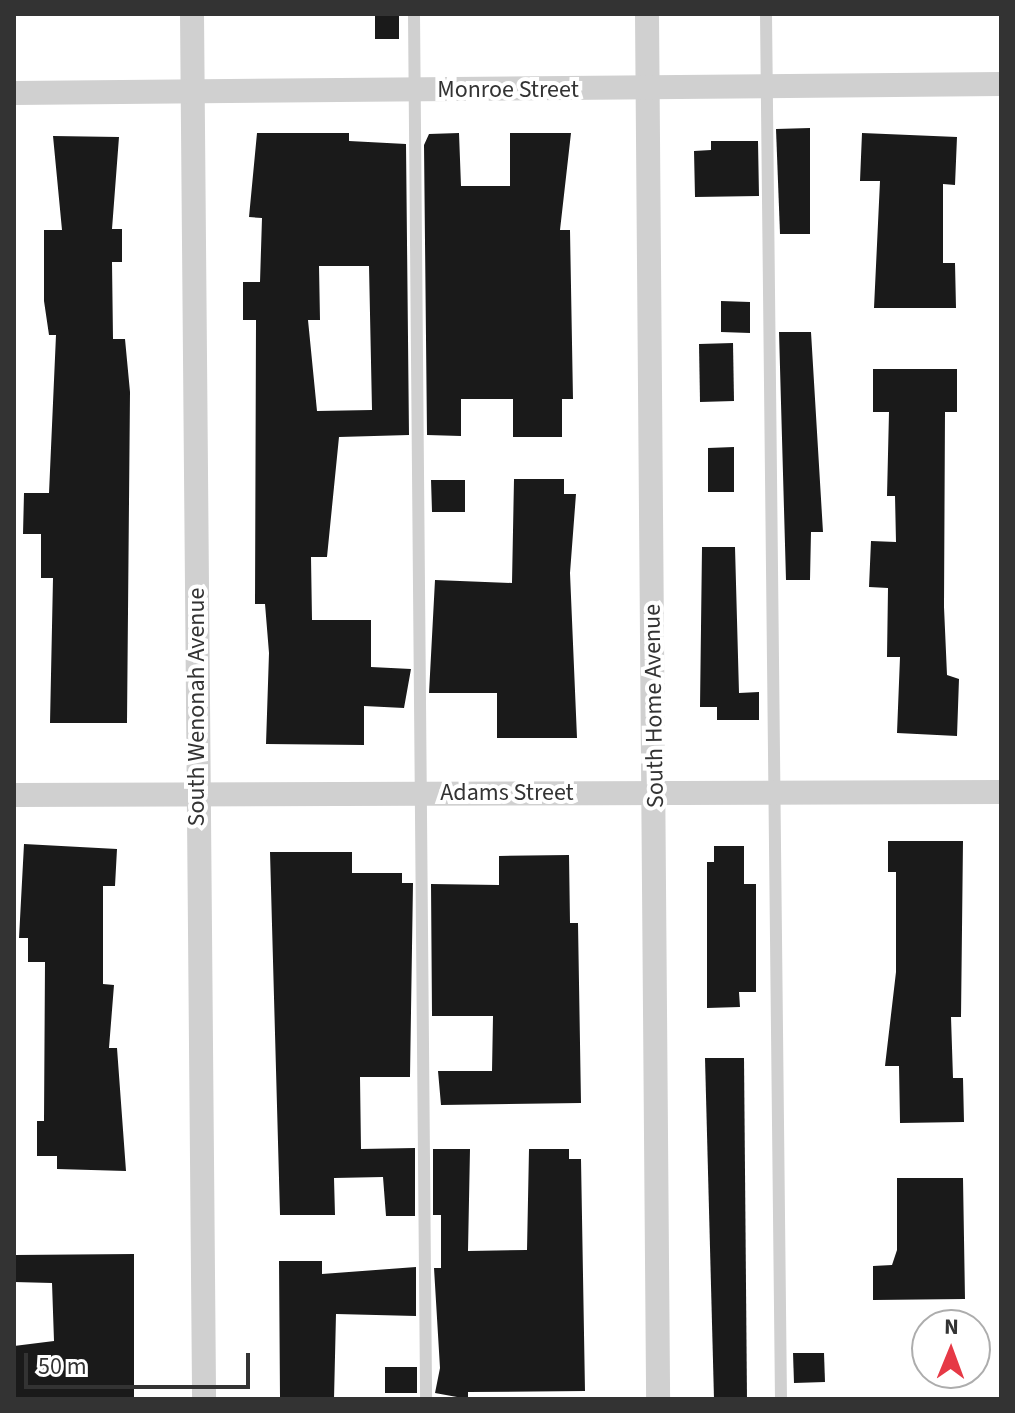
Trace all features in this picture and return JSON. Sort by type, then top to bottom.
[{"type":"street","name":"South Wenonah Avenue","points":[[192,14],[204,1399]]},
{"type":"street","name":"South Home Avenue","points":[[647,14],[658,1399]]},
{"type":"street","name":"Monroe Street","points":[[14,93],[1001,84]]},
{"type":"street","name":"Adams Street","points":[[14,795],[1001,792]]},
{"type":"lane","points":[[414,14],[426,1399]]},
{"type":"lane","points":[[766,14],[781,1399]]},
{"type":"building","points":[[375,14],[399,14],[399,39],[375,39]]},
{"type":"building","points":[[810,128],[810,234],[780,234],[776,129]]},
{"type":"building","points":[[257,133],[349,133],[349,141],[406,144],[409,435],[339,437],[327,557],[311,557],[312,620],[371,620],[371,667],[411,669],[404,708],[364,706],[364,745],[266,744],[269,653],[265,604],[255,604],[256,320],[243,320],[243,282],[260,282],[262,218],[249,217]],"holes":[[[319,266],[369,266],[372,410],[317,411],[308,320],[320,320]]]},
{"type":"building","points":[[459,133],[461,186],[510,186],[510,133],[571,133],[560,230],[570,230],[573,399],[562,399],[562,437],[513,437],[513,399],[461,399],[461,436],[427,435],[424,145],[429,134]]},
{"type":"building","points":[[862,133],[957,137],[955,185],[943,184],[943,263],[955,263],[956,308],[874,308],[880,181],[860,181]]},
{"type":"building","points":[[53,136],[119,137],[112,229],[122,229],[122,262],[112,262],[113,339],[125,339],[130,392],[127,723],[50,723],[53,578],[41,578],[41,534],[23,534],[24,493],[49,493],[56,335],[49,335],[44,301],[44,230],[62,230]]},
{"type":"building","points":[[711,141],[758,141],[759,196],[695,197],[694,151],[711,150]]},
{"type":"building","points":[[721,301],[750,302],[750,333],[721,332]]},
{"type":"building","points":[[779,332],[811,332],[823,532],[811,532],[810,580],[786,580]]},
{"type":"building","points":[[733,343],[734,401],[700,402],[699,344]]},
{"type":"building","points":[[873,369],[957,369],[957,412],[945,412],[944,607],[947,675],[959,679],[957,736],[897,733],[900,657],[887,657],[888,588],[869,587],[871,541],[896,542],[895,496],[887,496],[889,412],[873,412]]},
{"type":"building","points":[[734,447],[734,492],[708,492],[708,448]]},
{"type":"building","points":[[514,479],[564,479],[564,494],[576,494],[570,573],[577,738],[497,738],[497,693],[429,693],[435,580],[512,583]]},
{"type":"building","points":[[431,480],[465,480],[465,512],[432,512]]},
{"type":"building","points":[[702,547],[735,547],[739,693],[759,692],[759,720],[717,720],[717,707],[700,707]]},
{"type":"building","points":[[888,841],[963,841],[961,1017],[951,1017],[953,1078],[963,1078],[964,1122],[900,1123],[899,1066],[885,1066],[896,972],[896,872],[888,872]]},
{"type":"building","points":[[24,844],[117,849],[115,886],[103,886],[103,984],[114,985],[109,1048],[117,1048],[126,1171],[57,1169],[57,1156],[37,1156],[37,1121],[44,1121],[45,962],[28,962],[28,938],[19,938]]},
{"type":"building","points":[[714,846],[744,846],[744,884],[756,884],[756,992],[739,992],[740,1007],[707,1008],[707,862],[714,862]]},
{"type":"building","points":[[270,852],[352,852],[352,873],[402,873],[402,883],[413,883],[410,1077],[360,1077],[361,1149],[415,1148],[415,1216],[386,1216],[383,1177],[334,1178],[335,1215],[280,1215]]},
{"type":"building","points":[[569,855],[570,923],[578,923],[581,1103],[441,1105],[438,1071],[492,1071],[493,1016],[432,1016],[431,884],[499,885],[499,856]]},
{"type":"building","points":[[705,1058],[744,1058],[747,1399],[714,1399]]},
{"type":"building","points":[[433,1149],[470,1149],[468,1251],[527,1250],[529,1149],[569,1149],[569,1159],[581,1159],[585,1391],[468,1392],[468,1399],[435,1393],[440,1368],[434,1268],[441,1268],[441,1215],[433,1215]]},
{"type":"building","points":[[897,1178],[963,1178],[965,1299],[873,1300],[873,1266],[892,1265],[897,1250]]},
{"type":"building","points":[[134,1254],[134,1399],[14,1399],[14,1346],[54,1341],[52,1283],[14,1282],[14,1255]]},
{"type":"building","points":[[279,1261],[322,1261],[322,1274],[416,1267],[416,1316],[336,1314],[334,1399],[280,1399]]},
{"type":"building","points":[[793,1353],[824,1353],[825,1382],[794,1383]]},
{"type":"building","points":[[385,1367],[417,1367],[417,1393],[385,1393]]}]
